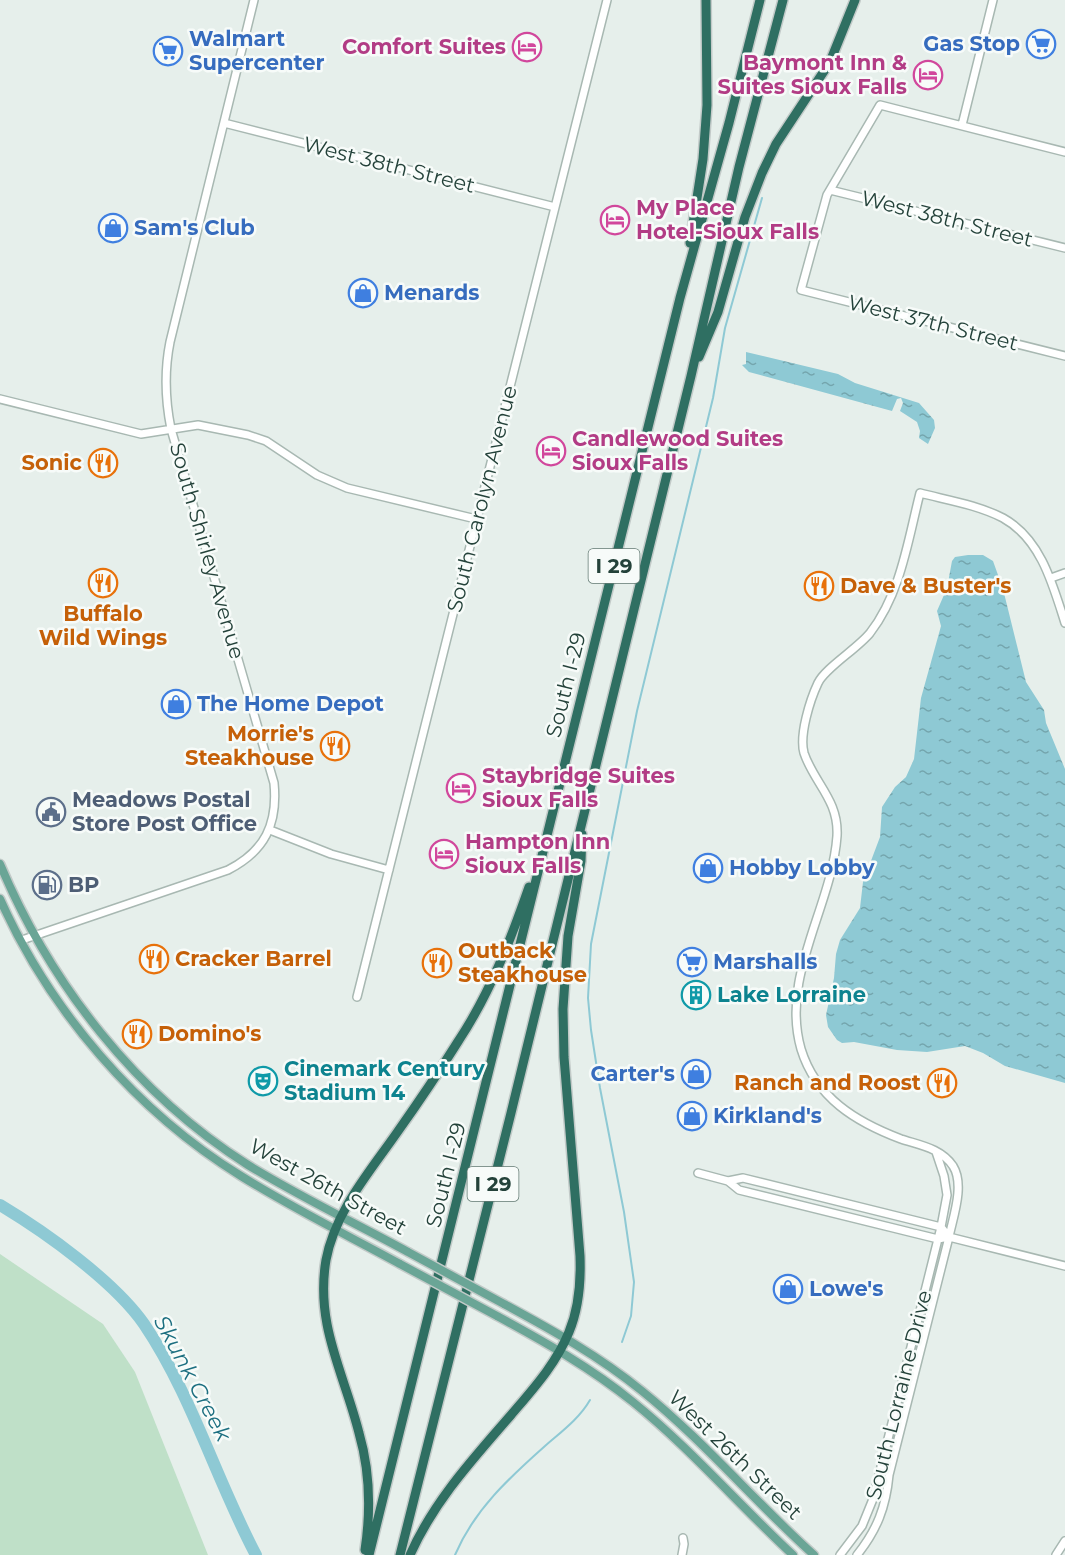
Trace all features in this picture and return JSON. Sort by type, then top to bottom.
[{"type":"highway","points":[[680,298],[703,159],[707,105],[706,0]]},
{"type":"highway","name":"South I-29","points":[[367,1555],[680,298],[729,123],[760,0]]},
{"type":"highway","name":"I 29","points":[[400,1555],[511,1113],[691,376],[739,167],[783,0]]},
{"type":"highway","points":[[691,376],[718,312],[746,217],[762,173],[776,144],[830,62],[855,0]]},
{"type":"highway","points":[[410,1555],[445,1493],[548,1371],[567,1338],[577,1303],[580,1269],[564,1057],[563,1009],[568,936],[581,861],[583,813]]},
{"type":"highway","points":[[367,1555],[369,1505],[365,1461],[356,1422],[328,1334],[324,1308],[324,1274],[335,1228],[340,1215],[422,1096],[473,1016],[510,939],[547,833]]},
{"type":"main road","name":"West 26th Street","points":[[0,864],[34,936],[65,986],[96,1028],[122,1058],[159,1094],[213,1140],[247,1164],[567,1338],[608,1365],[660,1406],[814,1555]]},
{"type":"main road","name":"West 26th Street","points":[[0,899],[36,967],[72,1020],[112,1067],[149,1104],[205,1151],[240,1176],[560,1351],[605,1380],[648,1415],[793,1555]]},
{"type":"street","name":"South Shirley Avenue","points":[[22,940],[228,870],[240,864],[257,850],[270,830],[275,796],[274,783],[171,429],[165,389],[166,358],[254,0]]},
{"type":"street","name":"South Carolyn Avenue","points":[[357,997],[607,0]]},
{"type":"street","points":[[962,125],[993,0]]},
{"type":"street","points":[[830,190],[880,105],[1065,152]]},
{"type":"street","name":"West 38th Street","points":[[224,123],[555,207]]},
{"type":"street","name":"West 38th Street","points":[[830,190],[1065,248]]},
{"type":"street","name":"West 37th Street","points":[[830,190],[825,198],[801,290],[1065,356]]},
{"type":"street","points":[[0,399],[129,432],[151,434],[198,425],[248,435],[266,441],[317,475],[347,488],[477,519]]},
{"type":"street","points":[[935,1150],[861,1122],[836,1104],[819,1085],[801,1048],[797,1027],[799,985],[834,858],[837,833],[831,803],[805,753],[804,727],[818,681],[868,635],[884,613],[897,581],[920,493],[988,512],[1005,519],[1022,532],[1051,578],[1065,623]]},
{"type":"street","points":[[1051,578],[1065,573]]},
{"type":"street","points":[[270,830],[327,853],[389,870]]},
{"type":"street","name":"South Lorraine Drive","points":[[840,1555],[862,1526],[871,1505],[941,1227],[947,1196],[944,1176],[935,1150]]},
{"type":"street","name":"South Lorraine Drive","points":[[857,1555],[873,1533],[884,1508],[889,1475],[956,1204],[957,1177],[952,1165],[935,1150]]},
{"type":"street","points":[[698,1173],[728,1181],[739,1190],[938,1239],[949,1237],[1065,1266]]},
{"type":"street","points":[[728,1181],[743,1178],[941,1227],[949,1237]]},
{"type":"street","points":[[682,1555],[683,1538]]},
{"type":"street","points":[[1056,1555],[1065,1541]]},
{"type":"green space","points":[[0,1254],[103,1324],[135,1372],[208,1555],[0,1555]]},
{"type":"water","points":[[746,352],[838,374],[855,383],[919,403],[934,420],[935,428],[928,444],[919,438],[920,431],[917,422],[900,411],[903,403],[901,398],[897,399],[892,411],[749,372],[742,365],[746,364]]},
{"type":"water","name":"Lake Lorraine","points":[[983,555],[993,561],[1003,589],[1026,682],[1044,710],[1046,723],[1065,769],[1065,1083],[1005,1066],[965,1046],[927,1052],[897,1050],[854,1042],[842,1043],[828,1027],[826,1015],[834,978],[836,954],[840,940],[860,908],[863,882],[880,837],[882,807],[895,787],[906,777],[914,759],[921,698],[941,626],[937,611],[947,588],[952,561],[955,557]]},
{"type":"waterway","points":[[622,1342],[631,1316],[634,1282],[624,1212],[591,1030],[588,998],[591,944],[637,711],[713,398],[725,328],[762,198]]},
{"type":"waterway","name":"Skunk Creek","points":[[0,1205],[78,1259],[115,1291],[144,1324],[176,1380],[256,1555]]},
{"type":"waterway","points":[[455,1555],[482,1509],[518,1470],[575,1419],[590,1400]]},
{"type":"place","name":"Gas Stop","points":[[1041,44]]},
{"type":"place","name":"Comfort Suites","points":[[527,47]]},
{"type":"place","name":"Walmart Supercenter","points":[[168,51]]},
{"type":"place","name":"Baymont Inn & Suites Sioux Falls","points":[[928,75]]},
{"type":"place","name":"My Place Hotel-Sioux Falls","points":[[615,220]]},
{"type":"place","name":"Sam's Club","points":[[113,228]]},
{"type":"place","name":"Menards","points":[[363,293]]},
{"type":"place","name":"Candlewood Suites Sioux Falls","points":[[551,451]]},
{"type":"place","name":"Sonic","points":[[103,463]]},
{"type":"place","name":"Buffalo Wild Wings","points":[[103,583]]},
{"type":"place","name":"Dave & Buster's","points":[[819,586]]},
{"type":"place","name":"The Home Depot","points":[[176,704]]},
{"type":"place","name":"Morrie's Steakhouse","points":[[335,746]]},
{"type":"place","name":"Staybridge Suites Sioux Falls","points":[[461,788]]},
{"type":"place","name":"Meadows Postal Store Post Office","points":[[51,812]]},
{"type":"place","name":"Hampton Inn Sioux Falls","points":[[444,854]]},
{"type":"place","name":"Hobby Lobby","points":[[708,868]]},
{"type":"place","name":"BP","points":[[47,885]]},
{"type":"place","name":"Cracker Barrel","points":[[154,959]]},
{"type":"place","name":"Marshalls","points":[[692,962]]},
{"type":"place","name":"Outback Steakhouse","points":[[437,963]]},
{"type":"place","name":"Lake Lorraine","points":[[696,995]]},
{"type":"place","name":"Domino's","points":[[137,1034]]},
{"type":"place","name":"Carter's","points":[[696,1074]]},
{"type":"place","name":"Cinemark Century Stadium 14","points":[[263,1081]]},
{"type":"place","name":"Ranch and Roost","points":[[942,1083]]},
{"type":"place","name":"Kirkland's","points":[[692,1116]]},
{"type":"place","name":"Lowe's","points":[[788,1289]]}]
